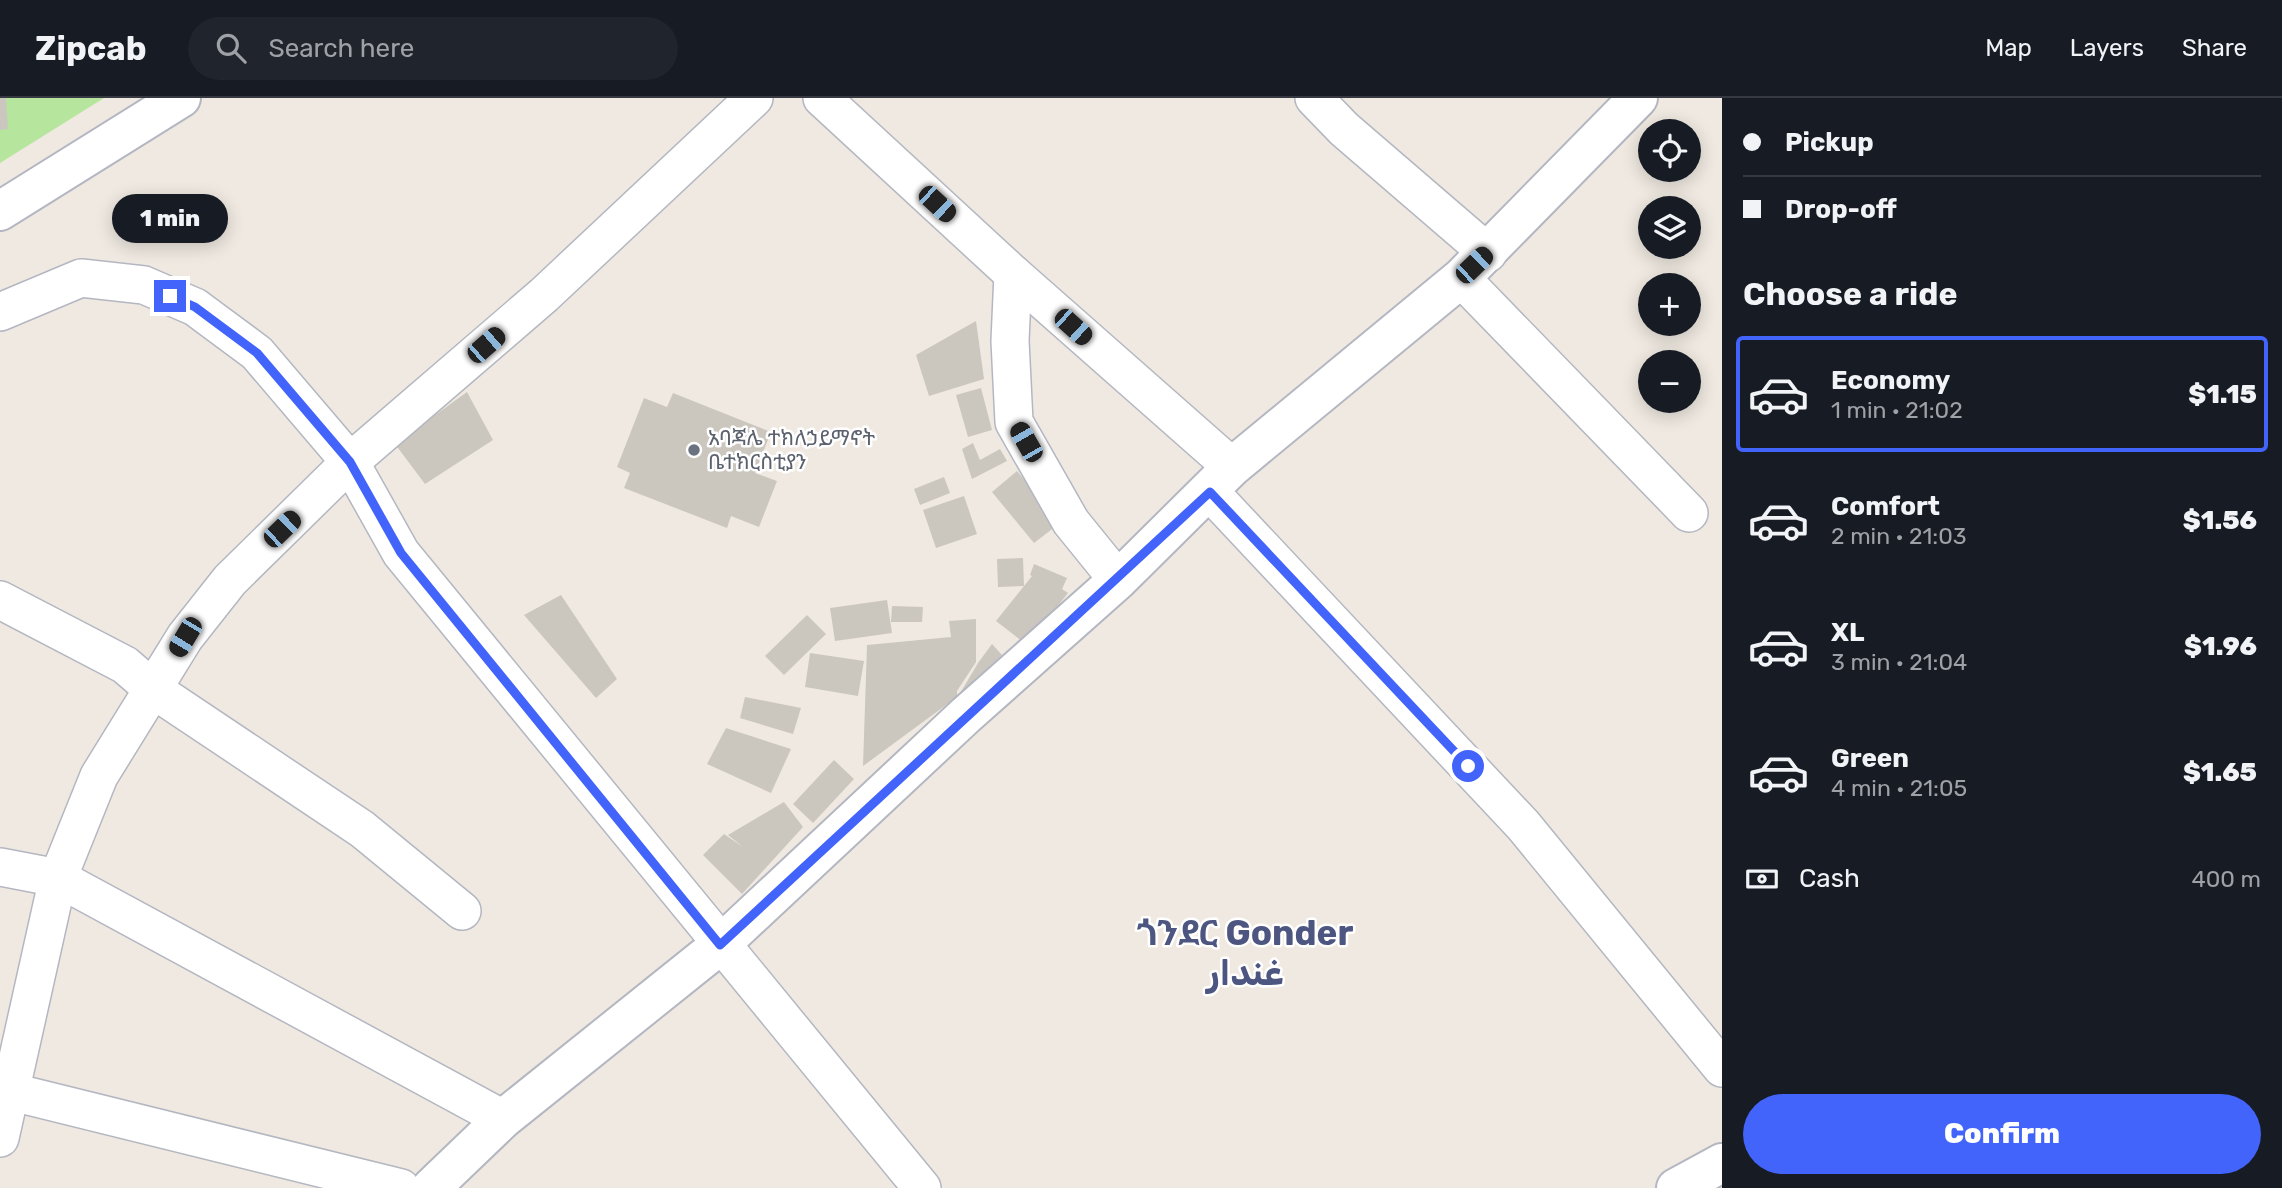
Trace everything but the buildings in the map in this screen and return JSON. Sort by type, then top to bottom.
[{"type":"street","points":[[0,211],[181,98]]},
{"type":"street","points":[[0,1138],[5,1090],[58,878],[99,776],[185,637],[230,580],[350,462],[544,295],[754,98]]},
{"type":"street","points":[[822,98],[1013,274],[1221,480],[1523,825],[1722,1068]]},
{"type":"street","points":[[1314,98],[1474,266],[1689,513]]},
{"type":"street","points":[[431,1188],[503,1119],[720,945],[966,715],[1118,580],[1221,480],[1474,266],[1638,98]]},
{"type":"street","points":[[1013,274],[1010,341],[1014,422],[1071,522],[1118,580]]},
{"type":"street","points":[[0,312],[81,278],[144,285],[195,307],[257,353],[350,462],[401,553],[922,1188]]},
{"type":"street","points":[[0,600],[125,665],[153,690],[362,829],[462,911]]},
{"type":"street","points":[[0,867],[58,878],[503,1119]]},
{"type":"street","points":[[5,1090],[401,1188]]},
{"type":"street","points":[[1676,1188],[1722,1163]]},
{"type":"green space","points":[[0,98],[104,98],[0,163]]},
{"type":"place","name":"አባጃሌ ተክለኃይማኖት ቤተክርስቲያን","points":[[694,450]]},
{"type":"district","name":"ጎንደር Gonder غندار","points":[[1245,953]]},
{"type":"route","points":[[170,296],[195,307],[257,353],[350,462],[401,553],[720,945],[966,715],[1118,580],[1210,492],[1468,766]]}]
